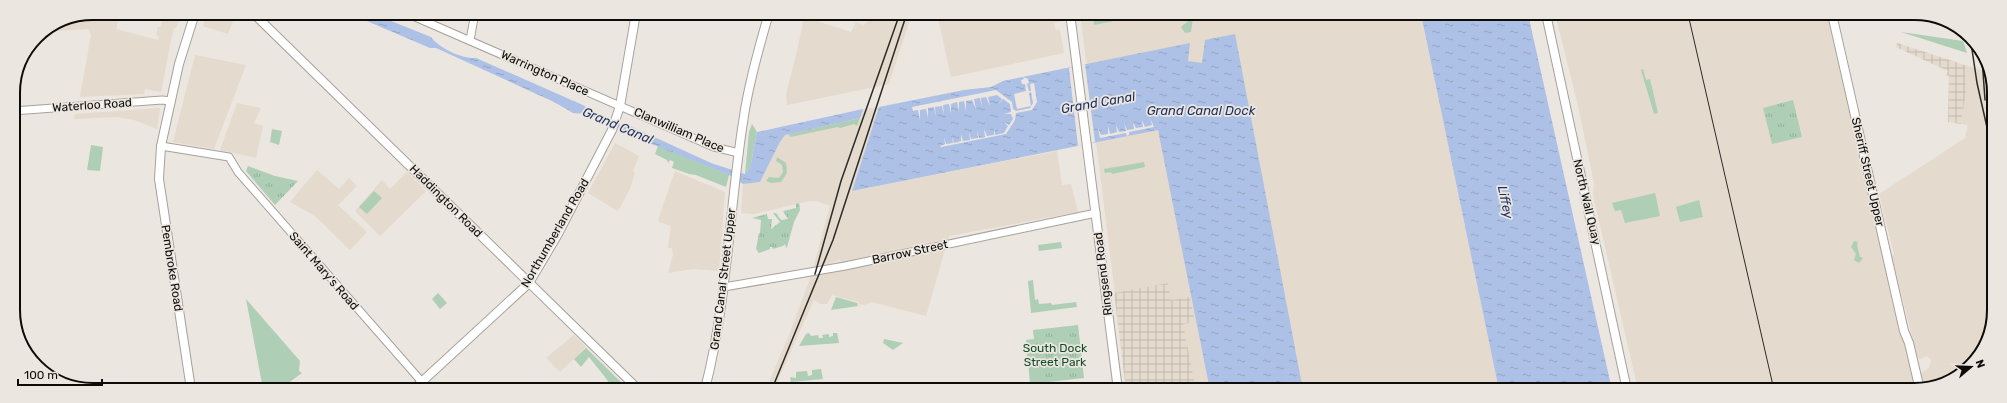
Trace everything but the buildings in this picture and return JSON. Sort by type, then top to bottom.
[{"type":"main road","name":"Pembroke Road","points":[[190,383],[159,179],[161,146],[179,64],[193,20]]},
{"type":"main road","name":"Haddington Road","points":[[260,20],[631,383]]},
{"type":"main road","name":"Northumberland Road","points":[[422,382],[529,283],[558,234],[612,130],[620,106],[635,20]]},
{"type":"main road","name":"Grand Canal Street Upper","points":[[707,383],[716,342],[724,287],[737,168],[746,105],[767,20]]},
{"type":"main road","name":"Ringsend Road","points":[[1071,20],[1117,383]]},
{"type":"main road","name":"North Wall Quay","points":[[1547,20],[1625,383]]},
{"type":"main road","name":"Sheriff Street Upper","points":[[1833,20],[1904,331],[1909,343],[1918,383]]},
{"type":"main road","name":"Sheriff Street Upper","points":[[1904,331],[1904,344],[1913,383]]},
{"type":"street","name":"Warrington Place","points":[[423,20],[620,106]]},
{"type":"street","points":[[470,40],[474,20]]},
{"type":"street","name":"Waterloo Road","points":[[20,110],[162,100],[171,101]]},
{"type":"street","name":"Clanwilliam Place","points":[[620,106],[714,147],[739,153]]},
{"type":"street","name":"Saint Mary's Road","points":[[161,146],[229,157],[238,172],[422,382]]},
{"type":"street","name":"Barrow Street","points":[[724,287],[845,266],[1096,213]]},
{"type":"shaded area","points":[[118,20],[116,29],[158,40],[159,36],[156,35],[158,27],[160,27],[163,20],[180,20],[176,28],[174,28],[161,92],[145,89],[144,94],[80,97],[91,35],[88,29],[53,31],[78,21]]},
{"type":"shaded area","points":[[205,20],[233,20],[228,34],[203,26]]},
{"type":"shaded area","points":[[803,20],[813,20],[851,32],[856,22],[864,25],[869,20],[910,20],[889,84],[787,105],[786,94]]},
{"type":"shaded area","points":[[939,20],[1062,20],[1054,23],[1055,29],[1060,30],[1064,53],[951,77]]},
{"type":"shaded area","points":[[1081,20],[1422,20],[1498,383],[1126,383]]},
{"type":"shaded area","points":[[1556,20],[1829,20],[1915,383],[1636,383],[1593,195],[1594,183],[1578,106]]},
{"type":"shaded area","points":[[1897,43],[1965,65],[1966,91],[1961,124],[1948,122],[1949,76],[1946,75],[1948,71],[1896,47]]},
{"type":"shaded area","points":[[195,55],[246,65],[214,149],[173,142]]},
{"type":"shaded area","points":[[1965,65],[1984,71],[1987,88],[1986,325],[1980,343],[1977,347],[1951,347],[1951,373],[1933,381],[1922,383],[1920,374],[1929,368],[1931,360],[1927,356],[1920,359],[1917,356],[1892,257],[1894,254],[1879,194],[1965,138],[1968,125],[1961,124],[1966,91]]},
{"type":"shaded area","points":[[237,103],[261,108],[254,123],[263,126],[256,158],[220,150]]},
{"type":"shaded area","points":[[879,107],[852,191],[1057,151],[1062,185],[1071,184],[1078,212],[949,236],[926,316],[872,302],[864,305],[858,304],[858,302],[832,295],[827,304],[821,304],[814,300],[777,383],[769,383],[789,335],[811,276],[830,206],[816,201],[809,201],[755,214],[741,213],[743,184],[760,182],[785,135],[860,118],[863,109]],"holes":[[[841,259],[832,272],[824,274],[827,265]]]},
{"type":"shaded area","points":[[160,108],[157,129],[134,120],[117,117],[74,119],[75,114]]},
{"type":"shaded area","points":[[615,143],[639,156],[633,171],[635,172],[630,189],[618,211],[588,193]]},
{"type":"shaded area","points":[[317,170],[339,189],[349,178],[357,186],[338,205],[367,232],[350,250],[315,216],[290,202]]},
{"type":"shaded area","points":[[675,171],[725,192],[719,271],[693,269],[668,273],[673,255],[672,248],[668,248],[671,226],[659,222],[658,220]]},
{"type":"shaded area","points":[[407,172],[426,191],[380,236],[355,211],[382,180],[390,189]]},
{"type":"shaded area","points":[[1168,283],[1171,300],[1190,297],[1195,322],[1183,324],[1195,383],[1125,383],[1114,293]]},
{"type":"shaded area","points":[[574,335],[586,347],[560,372],[546,358]]},
{"type":"green space","points":[[1094,20],[1118,20],[1094,25]]},
{"type":"green space","points":[[1189,20],[1193,20],[1191,32],[1185,33],[1181,27]]},
{"type":"green space","points":[[1901,32],[1963,41],[1967,53]]},
{"type":"green space","points":[[1643,69],[1646,80],[1650,79],[1658,113],[1654,114],[1641,70]]},
{"type":"green space","points":[[1793,100],[1802,137],[1772,144],[1763,108]]},
{"type":"green space","points":[[860,118],[857,126],[854,124],[790,137],[789,134]]},
{"type":"green space","points":[[752,124],[757,132],[750,168],[745,174],[749,132]]},
{"type":"green space","points":[[272,129],[282,131],[279,145],[270,142]]},
{"type":"green space","points":[[91,145],[103,147],[100,171],[87,170]]},
{"type":"green space","points":[[658,146],[729,175],[726,187],[696,175],[672,168],[674,162],[670,160],[668,163],[667,160],[655,154]]},
{"type":"green space","points":[[777,157],[786,163],[787,173],[781,182],[771,183],[766,181],[769,177],[779,178],[783,172],[782,165],[776,161]]},
{"type":"green space","points":[[1144,162],[1145,167],[1112,174],[1111,172],[1105,173],[1104,169]]},
{"type":"green space","points":[[248,166],[275,176],[298,181],[275,205],[246,171]]},
{"type":"green space","points":[[374,191],[382,198],[367,214],[359,207]]},
{"type":"green space","points":[[1655,193],[1660,216],[1625,223],[1621,210],[1615,211],[1612,203]]},
{"type":"green space","points":[[1699,200],[1703,217],[1680,222],[1676,207]]},
{"type":"green space","points":[[799,203],[800,210],[794,222],[787,247],[786,248],[785,244],[773,249],[770,247],[770,249],[759,253],[756,249],[760,233],[761,220],[752,218],[767,214],[768,219],[772,219],[771,229],[780,222],[773,213],[776,213],[781,220],[788,219],[783,211],[796,208],[796,204]]},
{"type":"green space","points":[[1854,241],[1858,242],[1857,245],[1860,257],[1863,258],[1859,263],[1854,260],[1856,254],[1851,247]]},
{"type":"green space","points":[[1061,242],[1062,248],[1039,251],[1038,245]]},
{"type":"green space","points":[[1033,280],[1035,300],[1038,299],[1039,304],[1051,303],[1052,305],[1076,302],[1077,307],[1031,313],[1028,281]]},
{"type":"green space","points":[[438,293],[447,303],[440,309],[432,299]]},
{"type":"green space","points":[[836,297],[857,303],[858,306],[831,310]]},
{"type":"green space","points":[[246,299],[300,361],[299,371],[302,373],[288,383],[262,383]]},
{"type":"green space","name":"South Dock Street Park","points":[[1078,325],[1084,378],[1030,383],[1026,340],[1034,339],[1033,330]]},
{"type":"green space","points":[[809,333],[811,336],[818,335],[819,338],[823,338],[822,335],[829,334],[829,337],[833,336],[833,333],[837,333],[839,343],[799,346],[806,334]]},
{"type":"green space","points":[[884,339],[903,343],[893,350],[883,343]]},
{"type":"green space","points":[[586,348],[622,383],[607,383],[608,381],[589,357],[581,367],[574,359]]},
{"type":"green space","points":[[821,369],[823,379],[791,382],[790,377],[796,378],[796,372],[807,371],[808,376],[812,375],[812,370]]},
{"type":"water","name":"Grand Canal","points":[[364,20],[388,20],[431,37],[439,45],[451,52],[464,57],[476,58],[585,106],[588,111],[623,126],[628,125],[711,163],[745,174],[750,168],[757,132],[863,109],[860,118],[785,135],[760,182],[743,184],[729,175],[624,133],[622,129],[587,114],[573,113],[554,102],[436,48],[430,48]]},
{"type":"water","name":"Liffey","points":[[1422,20],[1529,20],[1610,383],[1498,383]]},
{"type":"water","name":"Grand Canal Dock","points":[[1235,34],[1302,383],[1209,383],[1158,130],[852,191],[879,107],[964,90],[991,87],[1003,81],[1190,43],[1188,61],[1202,63],[1205,40]]},
{"type":"pier","points":[[1085,64],[1095,142],[1078,146],[1069,68]]},
{"type":"pier","points":[[1023,77],[1028,79],[1029,83],[1027,84],[1029,91],[1031,91],[1030,84],[1034,83],[1037,102],[1032,110],[1016,113],[1015,120],[1006,134],[940,146],[945,144],[944,137],[946,144],[953,143],[952,136],[954,143],[961,141],[961,134],[963,141],[970,140],[969,132],[971,139],[978,138],[977,130],[979,138],[985,137],[984,129],[987,136],[994,135],[994,127],[995,135],[1004,133],[1008,126],[1003,121],[1009,125],[1013,119],[1011,114],[1004,114],[1011,112],[1010,104],[1003,99],[998,105],[1002,99],[997,95],[988,97],[990,106],[986,97],[981,98],[982,108],[980,98],[974,99],[976,109],[972,100],[966,101],[966,111],[964,101],[959,102],[959,112],[957,102],[951,104],[951,114],[949,104],[943,105],[944,115],[942,106],[935,107],[936,117],[934,107],[928,108],[928,118],[926,109],[920,110],[920,120],[918,110],[913,111],[912,107],[996,90],[1012,102],[1013,109],[1016,111],[1030,108],[1033,103],[1031,92],[1029,93],[1031,106],[1017,109],[1014,94],[1026,91],[1025,84],[1022,84],[1021,80],[1024,79]]},
{"type":"pier","points":[[1150,118],[1154,127],[1129,132],[1129,135],[1127,136],[1126,133],[1100,138],[1098,128],[1101,135],[1108,134],[1108,126],[1110,134],[1117,132],[1116,125],[1119,132],[1126,131],[1124,123],[1127,130],[1134,129],[1133,122],[1136,128],[1143,127],[1142,120],[1145,127],[1152,125]]},
{"type":"tram line","points":[[1689,20],[1772,383]]},
{"type":"railway","points":[[815,274],[841,181],[898,20]]},
{"type":"railway","points":[[774,383],[833,240],[905,20]]},
{"type":"railway","points":[[1972,48],[1977,83],[1987,127]]},
{"type":"railway","points":[[1983,68],[1985,100]]}]
